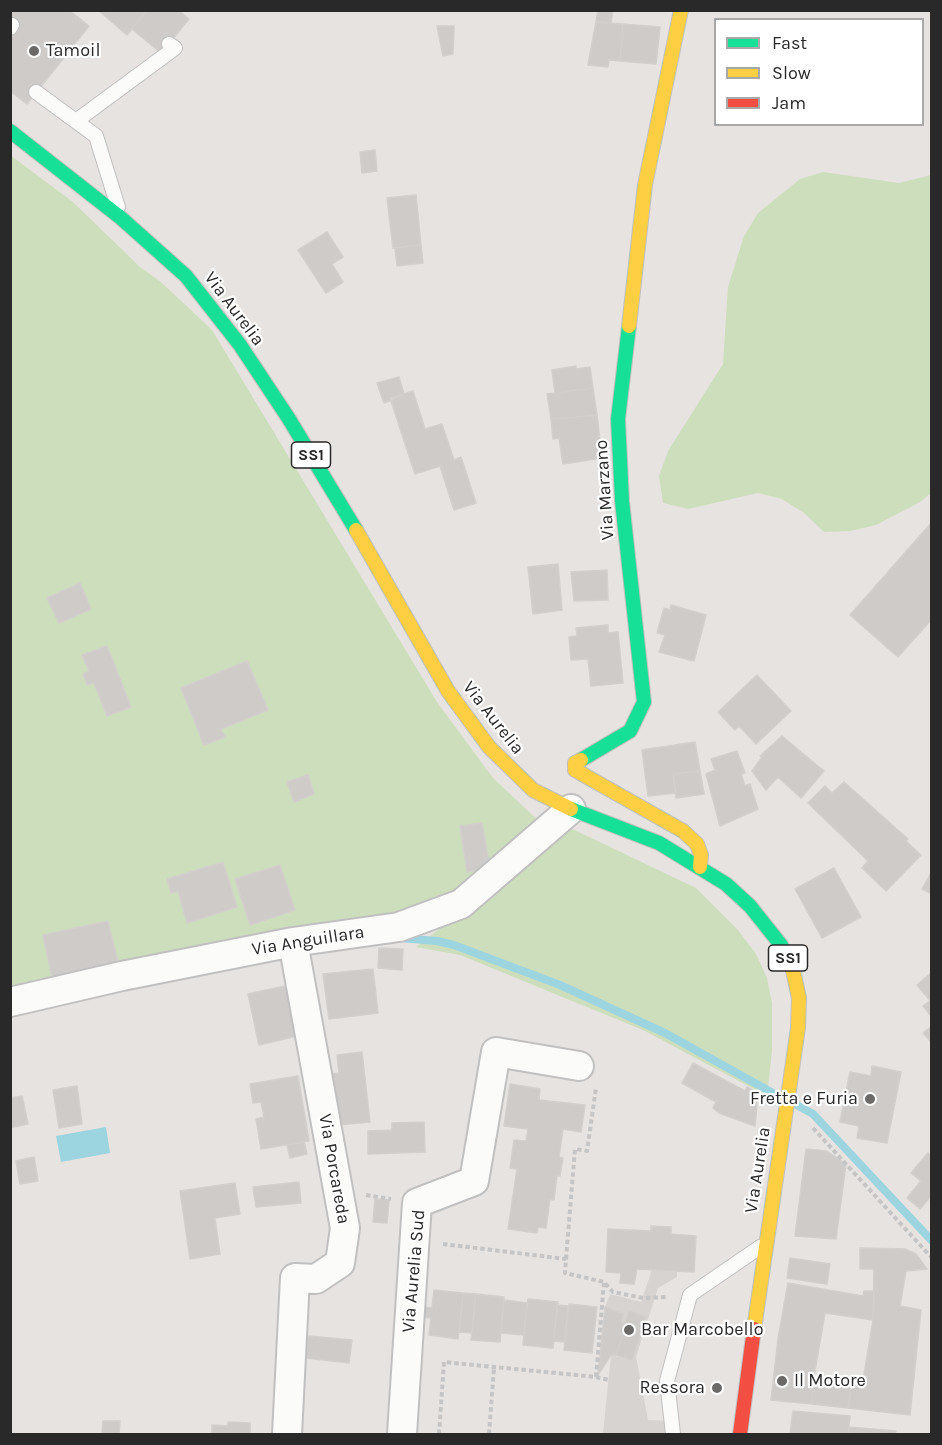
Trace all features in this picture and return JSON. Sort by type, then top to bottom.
[{"type":"main road","name":"Via Marzano","points":[[681,10],[645,185],[618,419],[622,501],[644,702],[630,731],[575,763],[575,770],[684,831],[697,844],[701,855],[700,867]]},
{"type":"main road","name":"Via Aurelia","points":[[10,131],[121,218],[186,276],[240,345],[359,535],[448,691],[489,747],[533,790],[571,809],[659,843],[726,884],[750,906],[781,945],[794,970],[799,998],[798,1028],[765,1244],[740,1434]]},
{"type":"street","name":"Via Anguillara","points":[[10,1002],[122,976],[296,954],[399,927],[461,904],[571,809]]},
{"type":"street","name":"Via Porcareda","points":[[287,1434],[295,1278],[316,1279],[340,1263],[345,1228],[296,954]]},
{"type":"street","name":"Via Aurelia Sud","points":[[402,1434],[417,1203],[474,1181],[496,1052],[579,1066]]},
{"type":"lane","points":[[76,121],[175,48],[169,44]]},
{"type":"lane","points":[[36,92],[96,136],[121,218]]},
{"type":"lane","points":[[673,1434],[667,1381],[690,1295],[765,1244]]},
{"type":"path","points":[[579,1066],[596,1086],[587,1151],[575,1149],[565,1273],[604,1282],[613,1292],[643,1298]]},
{"type":"path","points":[[784,1122],[810,1124],[932,1258]]},
{"type":"path","points":[[338,1190],[417,1203]]},
{"type":"path","points":[[415,1240],[566,1259]]},
{"type":"path","points":[[596,1377],[604,1282]]},
{"type":"path","points":[[439,1434],[444,1362],[609,1380]]},
{"type":"path","points":[[489,1434],[494,1368]]},
{"type":"green space","points":[[10,155],[73,202],[140,267],[161,282],[212,330],[437,702],[493,778],[542,824],[467,894],[421,914],[11,993]]},
{"type":"green space","points":[[823,172],[899,183],[931,175],[931,493],[920,502],[876,525],[850,531],[824,532],[804,513],[782,499],[758,493],[688,509],[663,503],[659,476],[668,451],[723,364],[728,287],[744,236],[758,213],[800,179]]},
{"type":"green space","points":[[562,824],[696,888],[738,930],[756,954],[767,978],[772,1003],[772,1051],[767,1096],[643,1030],[460,955],[416,947],[477,900]]},
{"type":"shaded area","points":[[652,1270],[677,1272],[677,1277],[658,1288],[636,1357],[648,1420],[669,1421],[667,1434],[603,1434],[611,1355],[632,1360],[646,1317],[629,1311],[625,1323],[621,1322],[622,1314],[605,1307],[610,1294],[641,1302]]},
{"type":"water","points":[[106,1127],[110,1153],[61,1162],[56,1136]]},
{"type":"building","points":[[10,10],[69,10],[89,26],[27,104],[10,91],[10,39],[18,30],[10,24]]},
{"type":"building","points":[[98,10],[147,10],[127,35]]},
{"type":"building","points":[[147,10],[178,10],[189,19],[161,53],[132,29]]},
{"type":"building","points":[[598,10],[613,10],[611,23],[596,22]]},
{"type":"building","points":[[596,22],[623,24],[620,61],[609,60],[608,67],[588,65]]},
{"type":"building","points":[[623,24],[660,27],[656,64],[620,61]]},
{"type":"building","points":[[437,26],[454,26],[453,54],[443,56]]},
{"type":"building","points":[[375,150],[377,171],[362,173],[360,152]]},
{"type":"building","points":[[416,195],[421,245],[393,248],[387,198]]},
{"type":"building","points":[[327,232],[343,257],[332,264],[343,282],[326,293],[298,250]]},
{"type":"building","points":[[421,245],[423,263],[397,266],[395,248]]},
{"type":"building","points":[[576,366],[576,369],[590,367],[593,388],[555,393],[552,370]]},
{"type":"building","points":[[399,377],[404,394],[384,403],[377,383]]},
{"type":"building","points":[[593,388],[597,415],[551,419],[547,394]]},
{"type":"building","points":[[413,391],[425,429],[442,424],[454,460],[461,457],[476,503],[454,510],[440,466],[415,474],[390,398]]},
{"type":"building","points":[[597,415],[602,458],[563,464],[559,438],[553,439],[551,419]]},
{"type":"building","points":[[932,522],[932,619],[898,657],[850,615]]},
{"type":"building","points":[[558,564],[562,610],[533,614],[528,567]]},
{"type":"building","points":[[607,570],[608,600],[574,601],[571,572]]},
{"type":"building","points":[[80,583],[91,609],[59,623],[47,598]]},
{"type":"building","points":[[671,605],[706,615],[694,661],[659,652],[665,635],[657,633],[664,608],[670,610]]},
{"type":"building","points":[[608,625],[608,633],[618,632],[623,683],[591,686],[588,659],[571,660],[569,637],[577,636],[576,628]]},
{"type":"building","points":[[107,646],[131,707],[107,716],[94,683],[87,685],[83,674],[89,671],[82,655]]},
{"type":"building","points":[[247,661],[268,710],[221,729],[225,737],[204,745],[181,688]]},
{"type":"building","points":[[757,675],[791,711],[756,744],[739,726],[735,730],[718,712]]},
{"type":"building","points":[[782,736],[824,771],[801,798],[778,777],[766,790],[752,771],[762,757],[760,756]]},
{"type":"building","points":[[695,742],[700,771],[673,774],[676,793],[648,796],[642,750]]},
{"type":"building","points":[[737,751],[745,773],[741,774],[745,786],[750,784],[758,809],[720,826],[706,774],[715,770],[711,759]]},
{"type":"building","points":[[700,771],[704,794],[676,798],[673,774]]},
{"type":"building","points":[[308,775],[314,794],[294,802],[287,782]]},
{"type":"building","points":[[844,782],[908,839],[906,841],[921,855],[886,891],[862,868],[868,861],[808,803],[825,786],[832,793]]},
{"type":"building","points":[[482,823],[490,868],[467,872],[460,826]]},
{"type":"building","points":[[223,862],[237,907],[187,923],[178,891],[171,893],[167,879]]},
{"type":"building","points":[[280,865],[295,910],[250,925],[235,879]]},
{"type":"building","points":[[834,868],[861,917],[822,938],[795,889]]},
{"type":"building","points":[[932,871],[932,894],[922,889]]},
{"type":"building","points":[[108,921],[119,967],[53,982],[43,935]]},
{"type":"building","points":[[379,948],[403,949],[402,970],[378,968]]},
{"type":"building","points":[[373,969],[378,1013],[329,1019],[323,974]]},
{"type":"building","points":[[932,972],[932,1003],[917,985]]},
{"type":"building","points":[[285,986],[297,1036],[259,1045],[248,994]]},
{"type":"building","points":[[930,1001],[932,1003],[932,1017],[923,1006]]},
{"type":"building","points":[[932,1026],[932,1043],[923,1033]]},
{"type":"building","points":[[362,1052],[370,1122],[337,1125],[331,1074],[339,1073],[337,1055]]},
{"type":"building","points":[[693,1063],[745,1091],[747,1087],[758,1093],[755,1126],[719,1113],[713,1108],[716,1102],[682,1083]]},
{"type":"building","name":"Fretta e Furia","points":[[872,1066],[901,1072],[887,1143],[857,1138],[859,1126],[840,1122],[850,1072],[871,1076]]},
{"type":"building","points":[[298,1076],[309,1141],[261,1149],[256,1119],[264,1117],[261,1102],[253,1103],[250,1084]]},
{"type":"building","points":[[510,1084],[540,1089],[539,1100],[585,1105],[581,1132],[563,1129],[559,1157],[563,1158],[560,1176],[557,1175],[554,1200],[550,1199],[546,1228],[538,1227],[537,1233],[508,1229],[517,1169],[510,1168],[514,1140],[526,1141],[528,1129],[504,1126]]},
{"type":"building","points":[[77,1086],[82,1124],[59,1128],[53,1090]]},
{"type":"building","points":[[22,1096],[28,1124],[10,1128],[10,1098]]},
{"type":"building","points":[[424,1122],[425,1152],[368,1154],[368,1131],[392,1130],[392,1123]]},
{"type":"building","points":[[304,1142],[307,1154],[290,1158],[287,1145]]},
{"type":"building","points":[[806,1149],[826,1151],[846,1164],[836,1239],[795,1236]]},
{"type":"building","points":[[928,1153],[932,1156],[932,1195],[920,1209],[907,1198],[921,1181],[911,1173]]},
{"type":"building","points":[[34,1157],[38,1181],[20,1184],[16,1161]]},
{"type":"building","points":[[299,1182],[301,1203],[256,1207],[253,1187]]},
{"type":"building","points":[[235,1183],[240,1214],[215,1218],[220,1254],[190,1259],[180,1191]]},
{"type":"building","points":[[375,1199],[389,1200],[387,1223],[373,1222]]},
{"type":"building","points":[[651,1226],[671,1227],[671,1234],[696,1236],[694,1272],[637,1269],[634,1284],[620,1283],[621,1273],[606,1272],[608,1229],[651,1231]]},
{"type":"building","points":[[860,1248],[905,1249],[916,1254],[927,1269],[906,1271],[900,1306],[921,1310],[910,1415],[848,1408],[851,1385],[862,1386],[873,1320],[874,1269],[860,1269]]},
{"type":"building","points":[[790,1258],[830,1264],[827,1284],[787,1278]]},
{"type":"building","points":[[788,1283],[863,1296],[864,1291],[874,1291],[873,1320],[825,1313],[813,1382],[812,1404],[771,1400],[778,1339]]},
{"type":"building","points":[[434,1290],[463,1293],[458,1339],[429,1335],[431,1318],[423,1317],[424,1307],[432,1308]]},
{"type":"building","points":[[463,1293],[476,1294],[472,1333],[459,1332]]},
{"type":"building","points":[[476,1294],[504,1297],[500,1342],[471,1340]]},
{"type":"building","points":[[528,1299],[558,1302],[553,1348],[523,1345]]},
{"type":"building","points":[[504,1300],[527,1303],[524,1335],[501,1333]]},
{"type":"building","points":[[569,1304],[597,1307],[592,1353],[564,1350]]},
{"type":"building","points":[[557,1305],[568,1306],[565,1342],[554,1341]]},
{"type":"building","points":[[605,1307],[623,1314],[621,1322],[626,1324],[616,1355],[611,1355],[598,1375]]},
{"type":"building","points":[[629,1311],[646,1317],[642,1329],[625,1323]]},
{"type":"building","points":[[626,1324],[642,1329],[632,1360],[616,1355]]},
{"type":"building","points":[[308,1336],[352,1340],[349,1363],[306,1358]]},
{"type":"building","points":[[813,1382],[851,1385],[848,1408],[812,1404]]},
{"type":"building","points":[[793,1411],[850,1416],[848,1434],[790,1434]]},
{"type":"building","points":[[103,1421],[120,1421],[119,1434],[102,1434]]},
{"type":"building","points":[[228,1422],[250,1423],[250,1434],[212,1434],[212,1425],[228,1426]]},
{"type":"building","points":[[849,1427],[896,1431],[895,1434],[848,1434]]},
{"type":"waterway","points":[[400,938],[454,945],[560,985],[665,1033],[780,1097]]},
{"type":"waterway","points":[[795,1104],[813,1114],[932,1241]]},
{"type":"traffic: fast","points":[[10,131],[121,218],[186,276],[240,345],[289,419],[356,530]]},
{"type":"traffic: fast","points":[[581,760],[630,731],[644,702],[622,501],[618,419],[629,326]]},
{"type":"traffic: fast","points":[[571,809],[659,843],[726,884],[750,906],[781,945],[792,966]]},
{"type":"traffic: slow","points":[[629,326],[645,185],[681,10]]},
{"type":"traffic: slow","points":[[356,530],[448,691],[489,747],[533,790],[571,809]]},
{"type":"traffic: slow","points":[[581,760],[575,763],[575,770],[683,831],[697,844],[701,855],[700,867]]},
{"type":"traffic: slow","points":[[754,1329],[798,1028],[799,998],[792,966]]},
{"type":"traffic: jam","points":[[740,1434],[754,1329]]},
{"type":"place","name":"Tamoil","points":[[34,51]]},
{"type":"place","name":"Fretta e Furia","points":[[870,1099]]},
{"type":"place","name":"Bar Marcobello","points":[[629,1330]]},
{"type":"place","name":"Il Motore","points":[[782,1381]]},
{"type":"place","name":"Ressora","points":[[717,1388]]}]
